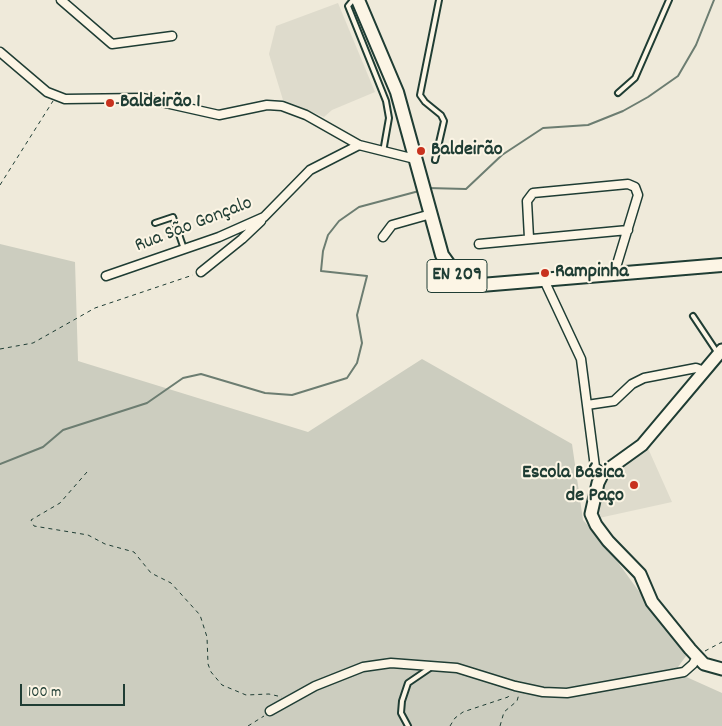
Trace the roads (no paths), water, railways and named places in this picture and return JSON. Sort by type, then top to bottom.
[{"type":"main road","name":"EN 209","points":[[358,0],[397,92],[442,255],[449,268],[465,282],[481,285],[722,265]]},
{"type":"street","points":[[61,0],[112,44],[172,36]]},
{"type":"street","points":[[0,52],[47,92],[65,99],[143,98],[219,115],[267,105],[282,106],[306,115],[359,145],[415,159]]},
{"type":"street","name":"Rua São Gonçalo","points":[[106,276],[184,249],[264,217],[310,170],[359,145]]},
{"type":"street","points":[[529,238],[526,201],[533,193],[628,184],[635,187],[638,195],[620,258],[620,274]]},
{"type":"street","points":[[383,237],[392,225],[431,214]]},
{"type":"street","points":[[201,272],[242,239],[264,217]]},
{"type":"street","points":[[479,244],[628,230]]},
{"type":"street","points":[[620,258],[620,274]]},
{"type":"street","points":[[544,280],[581,359],[595,467],[603,473]]},
{"type":"street","points":[[720,352],[642,445],[603,473],[593,500],[591,514],[596,525],[608,541],[640,574],[652,602],[697,656],[704,664],[722,669]]},
{"type":"street","points":[[587,404],[614,401],[632,384],[644,378],[696,368],[704,371]]},
{"type":"street","points":[[270,711],[315,686],[364,667],[391,663],[457,668],[543,692],[567,693],[684,672],[693,664],[697,656]]},
{"type":"lane","points":[[354,0],[348,6],[386,101],[389,128],[383,152]]},
{"type":"lane","points":[[435,160],[444,121],[442,115],[425,102],[420,95],[439,0]]},
{"type":"lane","points":[[618,94],[627,88],[638,73],[670,0]]},
{"type":"lane","points":[[155,223],[173,218],[184,249]]},
{"type":"lane","points":[[693,316],[720,352]]},
{"type":"lane","points":[[408,726],[401,714],[402,701],[408,684],[434,665]]},
{"type":"waterway","points":[[428,188],[466,189],[502,155],[543,128],[588,125],[623,111],[648,97],[678,76],[696,45],[714,0]]},
{"type":"waterway","points":[[0,464],[43,447],[63,430],[147,403],[183,378],[201,374],[265,393],[292,395],[347,378],[357,363],[362,343],[357,315],[367,276],[321,271],[323,251],[328,235],[339,221],[359,207],[419,191]]},
{"type":"place","name":"Baldeirão 1","points":[[110,103]]},
{"type":"place","name":"Baldeirão","points":[[421,151]]},
{"type":"place","name":"Rampinha","points":[[545,273]]},
{"type":"place","name":"Escola Básica de Paço","points":[[634,485]]}]
